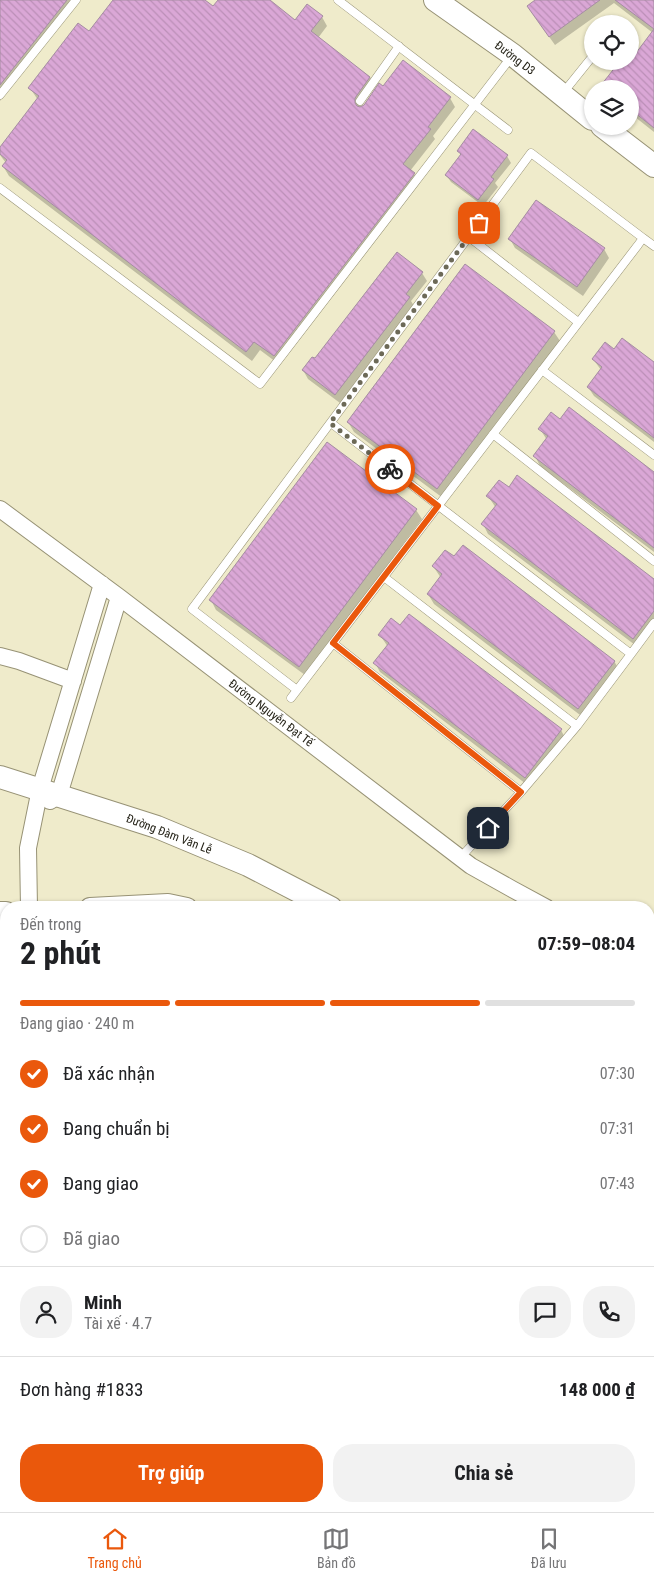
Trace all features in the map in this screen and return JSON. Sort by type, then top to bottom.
[{"type":"main road","name":"Đường D3","points":[[435,0],[513,55],[584,112]]},
{"type":"main road","points":[[614,135],[654,166]]},
{"type":"main road","name":"Đường Đàm Văn Lễ","points":[[0,777],[157,827],[248,865],[317,901]]},
{"type":"street","name":"Đường Nguyễn Đạt Tế","points":[[0,509],[102,584],[460,858],[534,901]]},
{"type":"street","points":[[50,792],[73,681],[102,584]]},
{"type":"street","points":[[29,901],[28,848],[35,811],[50,792],[119,597]]},
{"type":"street","points":[[0,647],[19,661]]},
{"type":"street","points":[[0,656],[73,681]]},
{"type":"lane","points":[[0,95],[76,0]]},
{"type":"lane","points":[[338,0],[508,130]]},
{"type":"lane","points":[[360,101],[398,46]]},
{"type":"lane","points":[[0,188],[260,384],[513,55]]},
{"type":"lane","points":[[562,95],[584,67]]},
{"type":"lane","points":[[297,690],[192,609],[531,153],[654,246]]},
{"type":"lane","points":[[468,237],[578,322]]},
{"type":"lane","points":[[291,698],[644,238]]},
{"type":"lane","points":[[542,370],[654,455]]},
{"type":"lane","points":[[330,423],[631,654]]},
{"type":"lane","points":[[493,434],[654,561]]},
{"type":"lane","points":[[384,577],[577,726]]},
{"type":"lane","points":[[460,858],[521,792],[577,726],[654,623]]},
{"type":"lane","points":[[333,643],[521,792]]},
{"type":"building","points":[[0,0],[67,0],[0,85]]},
{"type":"building","points":[[113,0],[205,0],[213,6],[218,0],[270,0],[295,20],[307,4],[323,16],[311,31],[370,77],[355,98],[357,106],[364,105],[379,83],[383,86],[403,60],[451,97],[428,127],[431,129],[403,164],[415,173],[274,356],[254,342],[246,352],[2,166],[7,160],[0,154],[0,147],[39,96],[28,88],[78,23],[89,31]]},
{"type":"building","points":[[535,0],[600,0],[549,37],[527,6]]},
{"type":"building","points":[[615,0],[654,0],[654,29],[639,18],[639,15],[635,15]]},
{"type":"building","points":[[654,29],[654,128],[639,116],[639,80],[605,80],[613,70],[639,70],[639,49]]},
{"type":"building","points":[[473,129],[508,155],[491,177],[494,179],[478,200],[445,175],[461,154],[457,151]]},
{"type":"building","points":[[536,200],[605,248],[577,287],[508,239]]},
{"type":"building","points":[[397,252],[423,272],[406,294],[410,297],[335,395],[302,370],[312,357],[315,358]]},
{"type":"building","points":[[465,264],[555,331],[437,489],[347,422]]},
{"type":"building","points":[[622,338],[654,362],[654,438],[587,387],[602,367],[592,359],[605,342],[614,349]]},
{"type":"building","points":[[569,407],[654,472],[654,548],[533,456],[548,436],[538,429],[551,412],[560,419]]},
{"type":"building","points":[[327,442],[417,509],[299,667],[209,600]]},
{"type":"building","points":[[517,475],[654,579],[654,611],[633,639],[481,524],[497,504],[486,496],[499,480],[509,487]]},
{"type":"building","points":[[463,545],[615,661],[578,709],[427,594],[442,574],[432,566],[445,550],[454,556]]},
{"type":"building","points":[[409,614],[562,729],[525,778],[373,663],[389,643],[378,635],[391,618],[400,625]]},
{"type":"way so far","points":[[390,469],[330,423],[479,223]]},
{"type":"route","points":[[390,469],[438,506],[333,643],[521,792],[488,828]]}]
